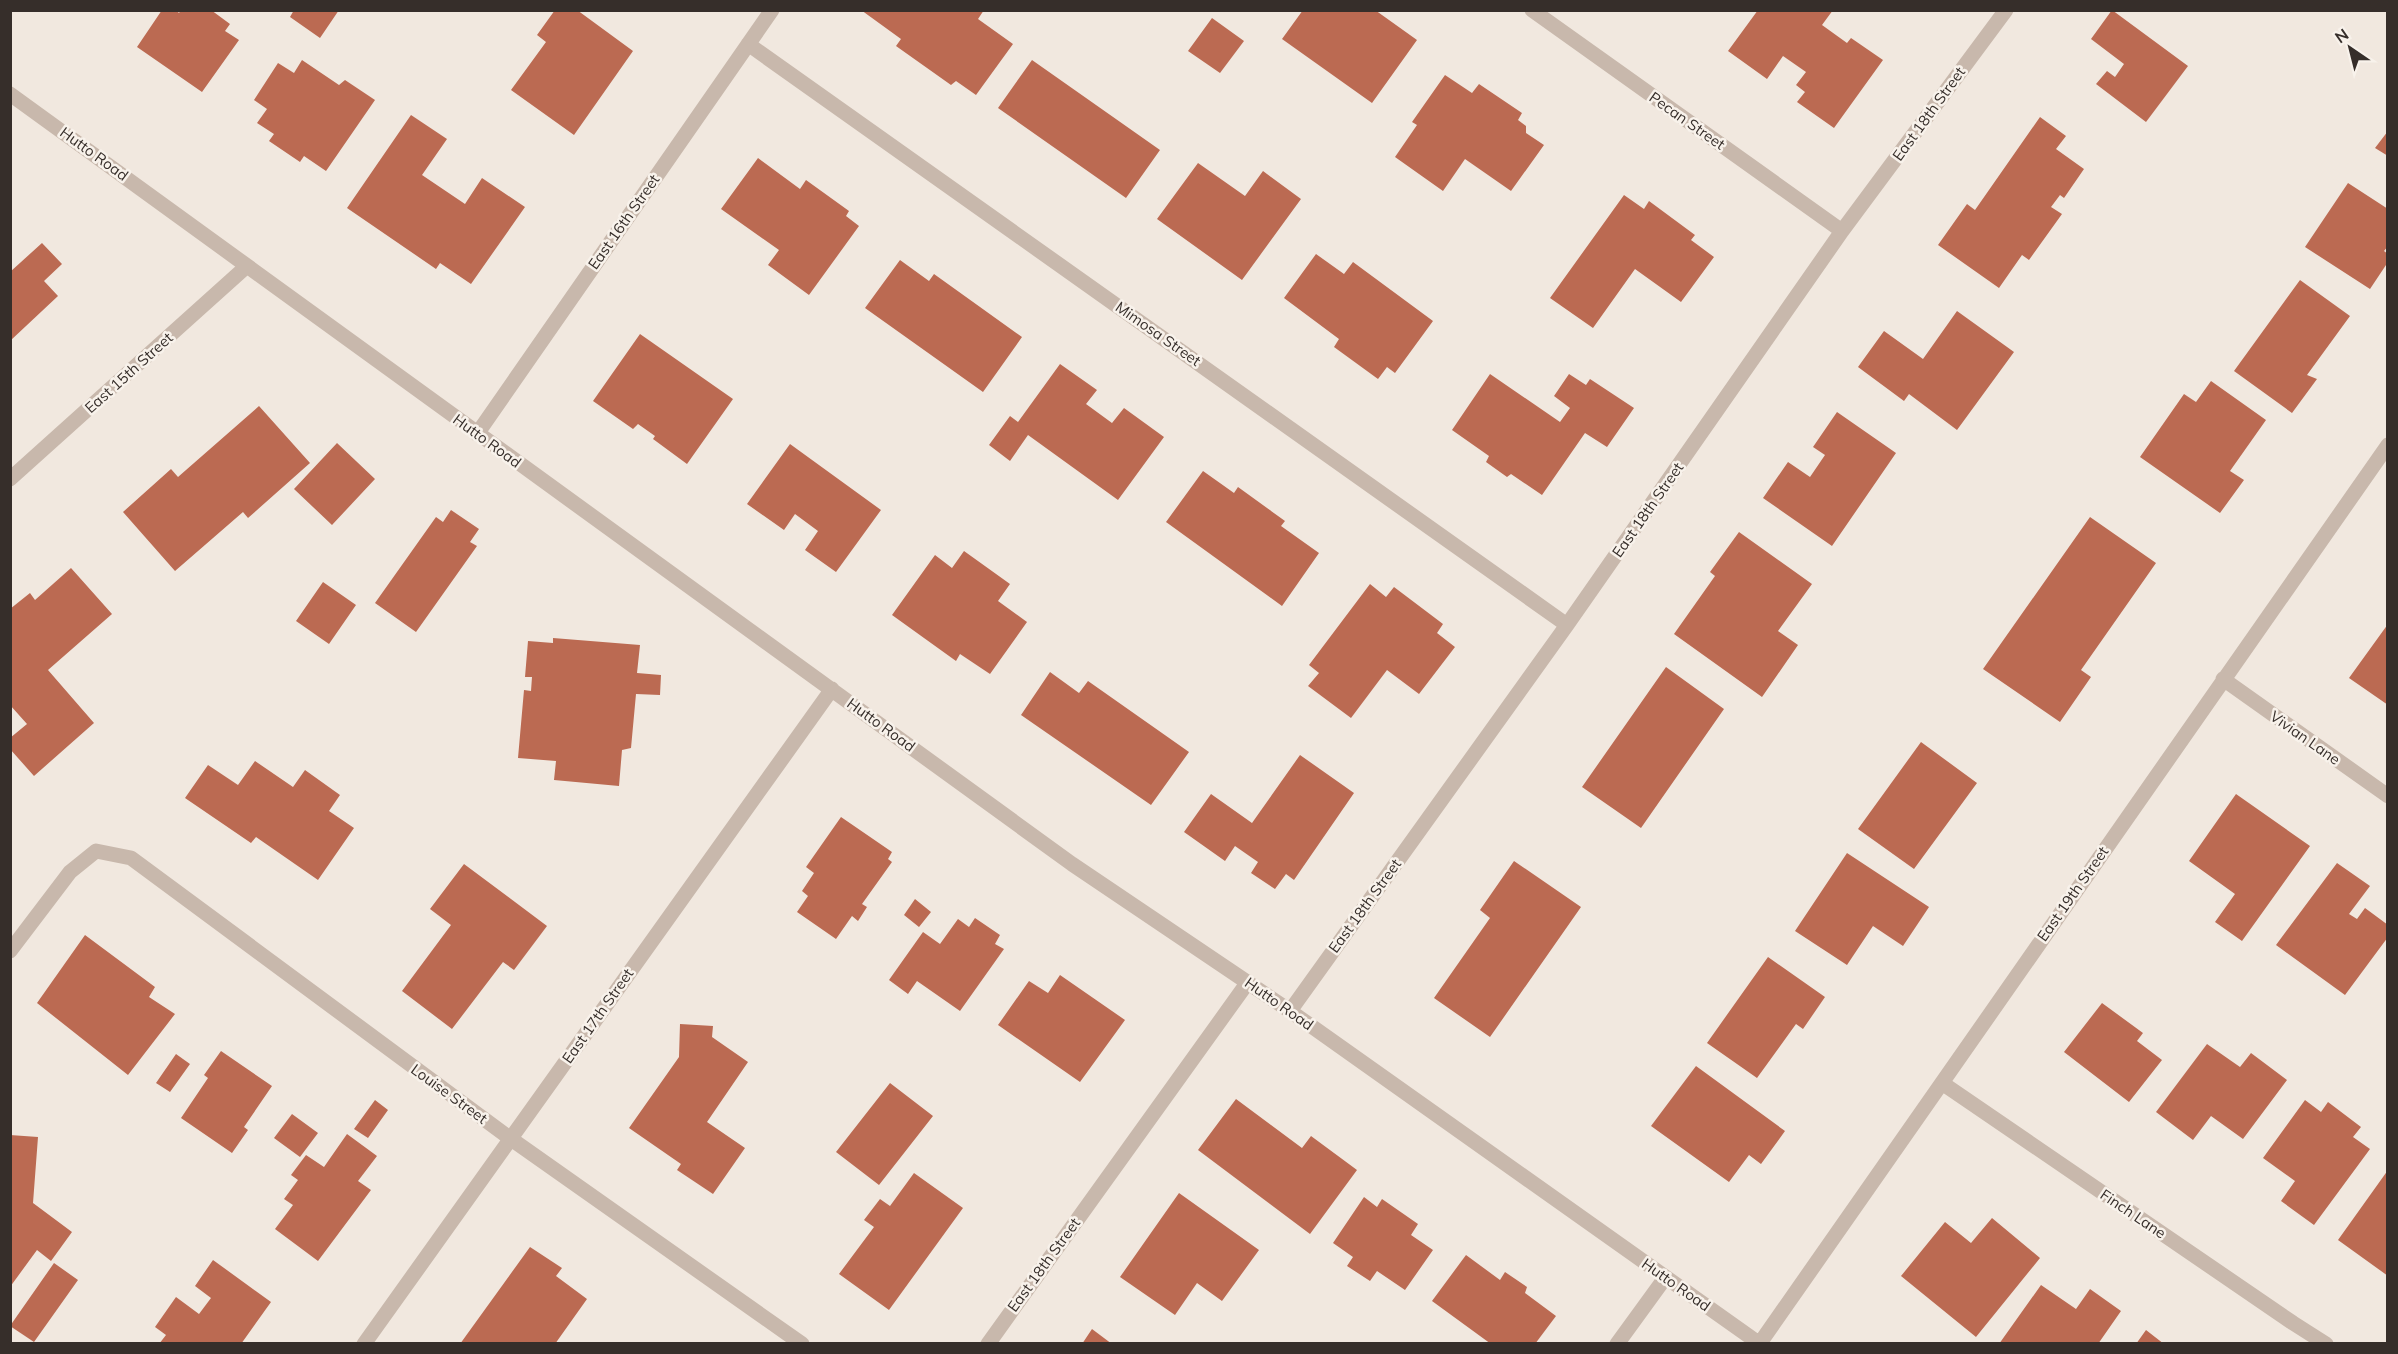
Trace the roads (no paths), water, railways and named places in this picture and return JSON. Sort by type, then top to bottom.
[{"type":"street","name":"East 16th Street","points":[[477,434],[772,10]]},
{"type":"street","name":"Pecan Street","points":[[1532,10],[1842,231]]},
{"type":"street","name":"East 18th Street","points":[[1290,1011],[1567,625],[1842,231],[2006,10]]},
{"type":"street","name":"Mimosa Street","points":[[748,44],[1567,625]]},
{"type":"street","name":"Hutto Road","points":[[10,94],[1072,864],[1290,1011],[1760,1343]]},
{"type":"street","name":"East 15th Street","points":[[10,480],[248,266]]},
{"type":"street","name":"East 19th Street","points":[[1760,1343],[2388,445]]},
{"type":"street","name":"Vivian Lane","points":[[2223,679],[2388,796]]},
{"type":"street","name":"East 17th Street","points":[[364,1344],[832,689]]},
{"type":"street","name":"Louise Street","points":[[10,951],[70,872],[96,851],[132,858],[511,1139],[802,1344]]},
{"type":"street","name":"East 18th Street","points":[[988,1344],[1248,982]]},
{"type":"street","name":"Finch Lane","points":[[1942,1083],[2326,1344]]},
{"type":"street","points":[[1617,1344],[1665,1278]]}]
